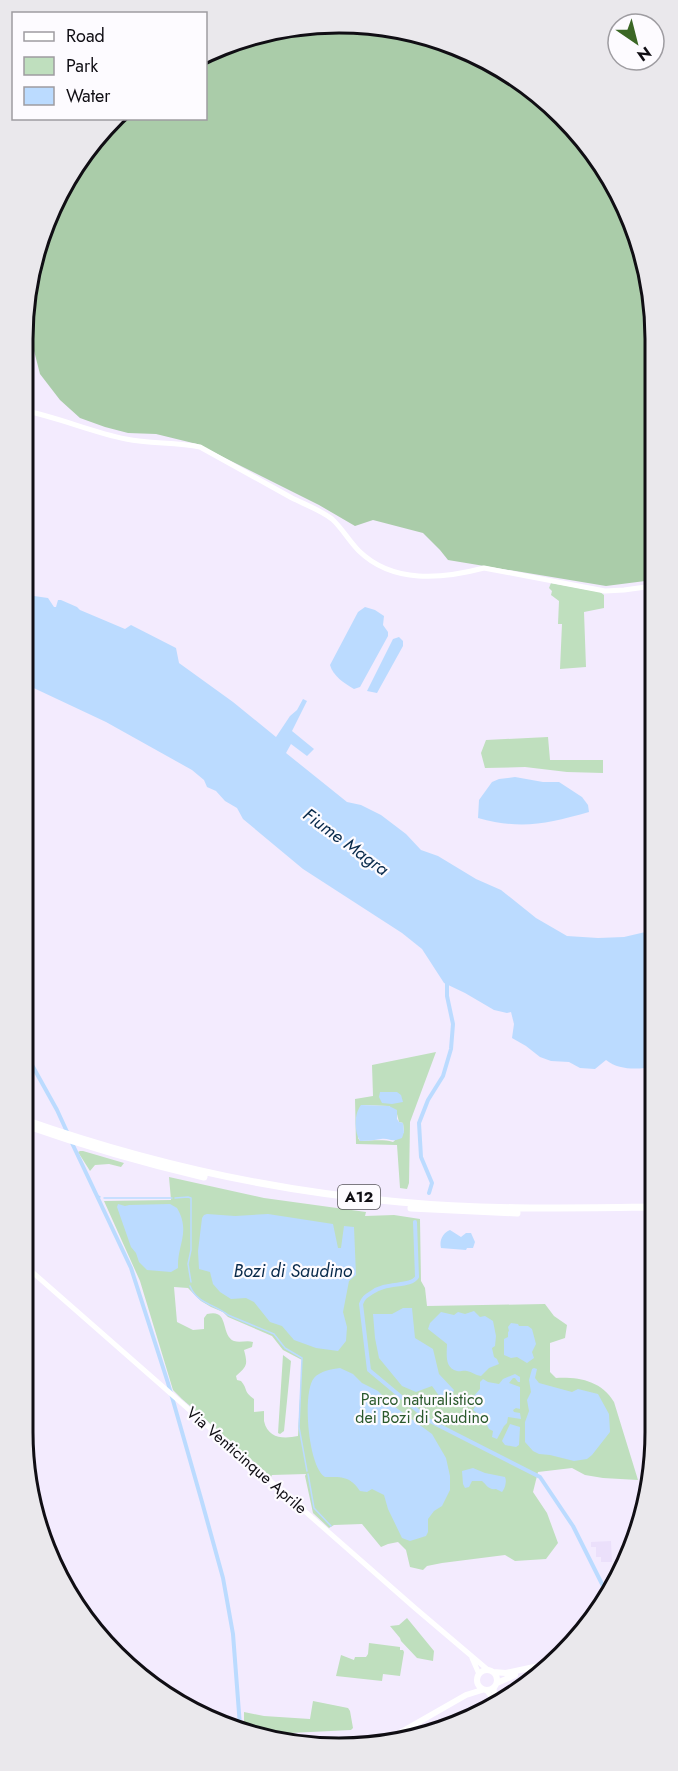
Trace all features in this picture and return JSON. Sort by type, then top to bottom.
[{"type":"highway","name":"A12","points":[[33,1123],[74,1142],[156,1166],[297,1194],[388,1206],[462,1211],[523,1213],[645,1209]]},
{"type":"highway","name":"A12","points":[[33,1127],[156,1160],[297,1189],[388,1201],[524,1208],[645,1209]]},
{"type":"main road","points":[[33,413],[128,439],[200,447],[332,519],[359,552],[375,563],[395,572],[430,577],[484,568],[605,591],[645,587]]},
{"type":"main road","name":"Via Venticinque Aprile","points":[[33,1273],[471,1656],[491,1671]]},
{"type":"main road","name":"Via Venticinque Aprile","points":[[471,1656],[478,1677]]},
{"type":"main road","points":[[466,1695],[481,1671],[513,1672],[535,1667]]},
{"type":"main road","points":[[490,1688],[497,1677],[491,1671]]},
{"type":"main road","points":[[403,1731],[466,1695],[490,1688],[514,1675],[530,1671]]},
{"type":"main road","points":[[478,1677],[478,1686],[490,1688]]},
{"type":"main road","points":[[490,1688],[493,1696]]},
{"type":"shaded area","points":[[611,1541],[612,1562],[601,1562],[601,1557],[596,1557],[596,1547],[591,1547],[591,1542]]},
{"type":"green space","points":[[339,33],[399,39],[437,49],[492,74],[541,109],[582,153],[604,186],[622,222],[635,260],[644,319],[645,581],[606,586],[448,560],[423,533],[373,520],[355,526],[319,505],[197,444],[156,434],[128,433],[80,418],[60,400],[40,374],[33,347],[34,319],[39,279],[49,241],[74,186],[96,153],[126,120],[207,120],[207,64],[260,43],[299,36]]},
{"type":"green space","points":[[551,583],[600,592],[604,595],[604,608],[584,612],[586,667],[560,669],[562,624],[558,624],[559,601],[551,595],[552,591],[549,588]]},
{"type":"green space","points":[[548,737],[550,760],[603,760],[603,773],[525,767],[485,768],[481,753],[486,740]]},
{"type":"green space","points":[[436,1052],[410,1122],[407,1189],[400,1188],[397,1145],[356,1144],[355,1099],[373,1096],[372,1065]],"holes":[[[361,1105],[389,1106],[397,1114],[399,1122],[403,1123],[404,1132],[393,1142],[360,1141],[358,1138]]]},
{"type":"green space","points":[[78,1152],[124,1163],[121,1167],[109,1164],[95,1165],[90,1171]]},
{"type":"green space","name":"Parco naturalistico dei Bozi di Saudino","points":[[169,1177],[264,1198],[366,1212],[365,1216],[394,1215],[420,1219],[421,1281],[425,1288],[427,1306],[545,1304],[554,1316],[567,1325],[565,1338],[550,1343],[550,1372],[556,1378],[573,1378],[589,1382],[609,1395],[614,1402],[638,1480],[585,1475],[572,1468],[538,1472],[533,1492],[547,1513],[558,1543],[546,1559],[515,1561],[505,1555],[442,1563],[427,1566],[423,1570],[410,1567],[406,1550],[398,1542],[381,1547],[362,1524],[334,1525],[329,1528],[313,1513],[306,1474],[272,1475],[271,1477],[173,1390],[140,1281],[104,1201],[171,1200]],"holes":[[[174,1287],[188,1288],[201,1301],[228,1317],[272,1336],[283,1350],[302,1360],[298,1436],[282,1437],[269,1431],[264,1421],[264,1411],[254,1412],[254,1399],[248,1394],[241,1381],[237,1380],[236,1376],[246,1365],[244,1350],[252,1347],[253,1342],[234,1341],[227,1333],[222,1318],[214,1313],[207,1314],[204,1318],[204,1329],[193,1330],[177,1322]]]},
{"type":"green space","points":[[283,1355],[291,1361],[284,1431],[280,1434],[278,1433]]},
{"type":"green space","points":[[407,1618],[434,1651],[433,1661],[417,1658],[390,1626],[399,1625]]},
{"type":"green space","points":[[369,1643],[400,1647],[400,1650],[403,1650],[400,1676],[383,1674],[382,1681],[336,1676],[341,1655],[354,1660],[355,1657],[366,1657]]},
{"type":"green space","points":[[313,1701],[348,1708],[353,1728],[351,1730],[288,1733],[244,1723],[244,1712],[264,1716],[310,1719]]},
{"type":"water","name":"Fiume Magra","points":[[33,595],[48,598],[54,607],[58,600],[61,600],[125,629],[131,625],[176,648],[179,663],[276,737],[303,699],[307,701],[292,731],[314,749],[307,756],[291,744],[286,753],[347,802],[361,805],[381,815],[406,834],[421,850],[438,856],[476,879],[501,890],[536,918],[567,936],[624,937],[645,932],[645,1068],[623,1068],[606,1060],[595,1069],[580,1068],[569,1062],[551,1061],[540,1057],[512,1038],[514,1024],[511,1012],[494,1010],[444,983],[422,949],[402,933],[303,869],[243,819],[237,808],[225,801],[216,791],[207,787],[204,780],[192,770],[106,722],[33,688]]},
{"type":"water","points":[[365,607],[384,616],[383,625],[388,636],[360,687],[354,689],[336,676],[330,665],[358,612]]},
{"type":"water","points":[[399,637],[403,641],[403,646],[377,693],[367,691],[393,639]]},
{"type":"water","points":[[515,777],[543,782],[559,782],[582,797],[588,805],[589,812],[560,820],[521,825],[478,818],[479,800],[492,782]]},
{"type":"water","points":[[380,1092],[397,1092],[401,1095],[403,1102],[382,1103],[379,1097]]},
{"type":"water","points":[[361,1105],[389,1106],[397,1110],[397,1119],[403,1123],[402,1138],[360,1141],[356,1123]]},
{"type":"water","points":[[118,1204],[125,1206],[170,1204],[177,1208],[183,1224],[178,1268],[171,1272],[147,1270],[139,1262],[131,1247],[117,1207]]},
{"type":"water","name":"Bozi di Saudino","points":[[207,1214],[235,1216],[268,1214],[333,1224],[338,1248],[341,1248],[344,1226],[354,1227],[356,1275],[349,1281],[343,1312],[347,1327],[346,1341],[338,1351],[316,1348],[294,1340],[282,1326],[270,1322],[254,1302],[246,1298],[231,1299],[220,1292],[213,1284],[210,1272],[199,1269],[198,1251],[202,1218]]},
{"type":"water","points":[[450,1230],[461,1237],[466,1233],[471,1233],[475,1242],[473,1248],[466,1250],[441,1248],[442,1237]]},
{"type":"water","points":[[403,1308],[412,1308],[415,1338],[433,1349],[439,1374],[454,1390],[451,1398],[445,1404],[432,1386],[416,1392],[402,1386],[379,1358],[373,1314],[392,1314]]},
{"type":"water","points":[[474,1311],[480,1317],[485,1316],[493,1321],[496,1336],[495,1346],[492,1348],[499,1364],[489,1368],[481,1376],[450,1367],[447,1360],[447,1344],[428,1329],[430,1323],[441,1312],[454,1315],[458,1312],[465,1314]]},
{"type":"water","points":[[511,1323],[532,1329],[536,1344],[532,1352],[534,1358],[527,1363],[517,1357],[511,1358],[504,1355],[504,1339],[508,1337],[508,1327]]},
{"type":"water","points":[[340,1368],[378,1391],[391,1404],[432,1434],[446,1458],[450,1490],[442,1506],[428,1519],[426,1536],[410,1541],[402,1538],[384,1495],[372,1489],[367,1492],[360,1491],[349,1480],[341,1477],[325,1477],[319,1470],[314,1459],[309,1429],[310,1386],[319,1374]]},
{"type":"water","points":[[534,1368],[537,1369],[535,1378],[539,1383],[572,1392],[578,1389],[598,1394],[609,1414],[610,1432],[587,1459],[574,1461],[539,1454],[525,1442],[525,1422],[529,1411],[527,1400],[531,1392],[529,1380]]},
{"type":"water","points":[[515,1374],[520,1377],[520,1382],[513,1378],[509,1383],[520,1387],[520,1409],[513,1410],[520,1413],[521,1419],[508,1417],[497,1439],[492,1437],[493,1431],[489,1429],[484,1419],[473,1410],[477,1404],[474,1396],[480,1389],[480,1382],[483,1379],[499,1384],[503,1379]]},
{"type":"water","points":[[510,1424],[520,1427],[519,1445],[516,1447],[505,1445],[502,1441]]},
{"type":"water","points":[[473,1468],[505,1477],[506,1483],[503,1491],[489,1488],[482,1481],[472,1481],[469,1487],[465,1488],[462,1471]]},
{"type":"waterway","points":[[429,1193],[432,1183],[421,1157],[419,1123],[428,1100],[443,1076],[451,1049],[453,1024],[447,996],[447,979]]},
{"type":"waterway","points":[[33,1067],[68,1134]]},
{"type":"waterway","points":[[71,1141],[131,1268],[168,1383],[223,1578],[233,1634],[240,1722]]},
{"type":"waterway","points":[[96,1195],[100,1197]]},
{"type":"waterway","points":[[104,1198],[172,1198]]},
{"type":"waterway","points":[[175,1198],[191,1198],[191,1250],[188,1264],[191,1282]]},
{"type":"waterway","points":[[415,1222],[417,1277],[409,1282],[377,1289],[365,1297],[361,1304],[369,1370],[430,1421],[540,1477],[573,1526],[603,1586]]},
{"type":"waterway","points":[[190,1286],[201,1300],[228,1315],[274,1334],[285,1348],[302,1358],[299,1427],[307,1471]]},
{"type":"waterway","points":[[308,1474],[314,1508],[331,1526]]}]
